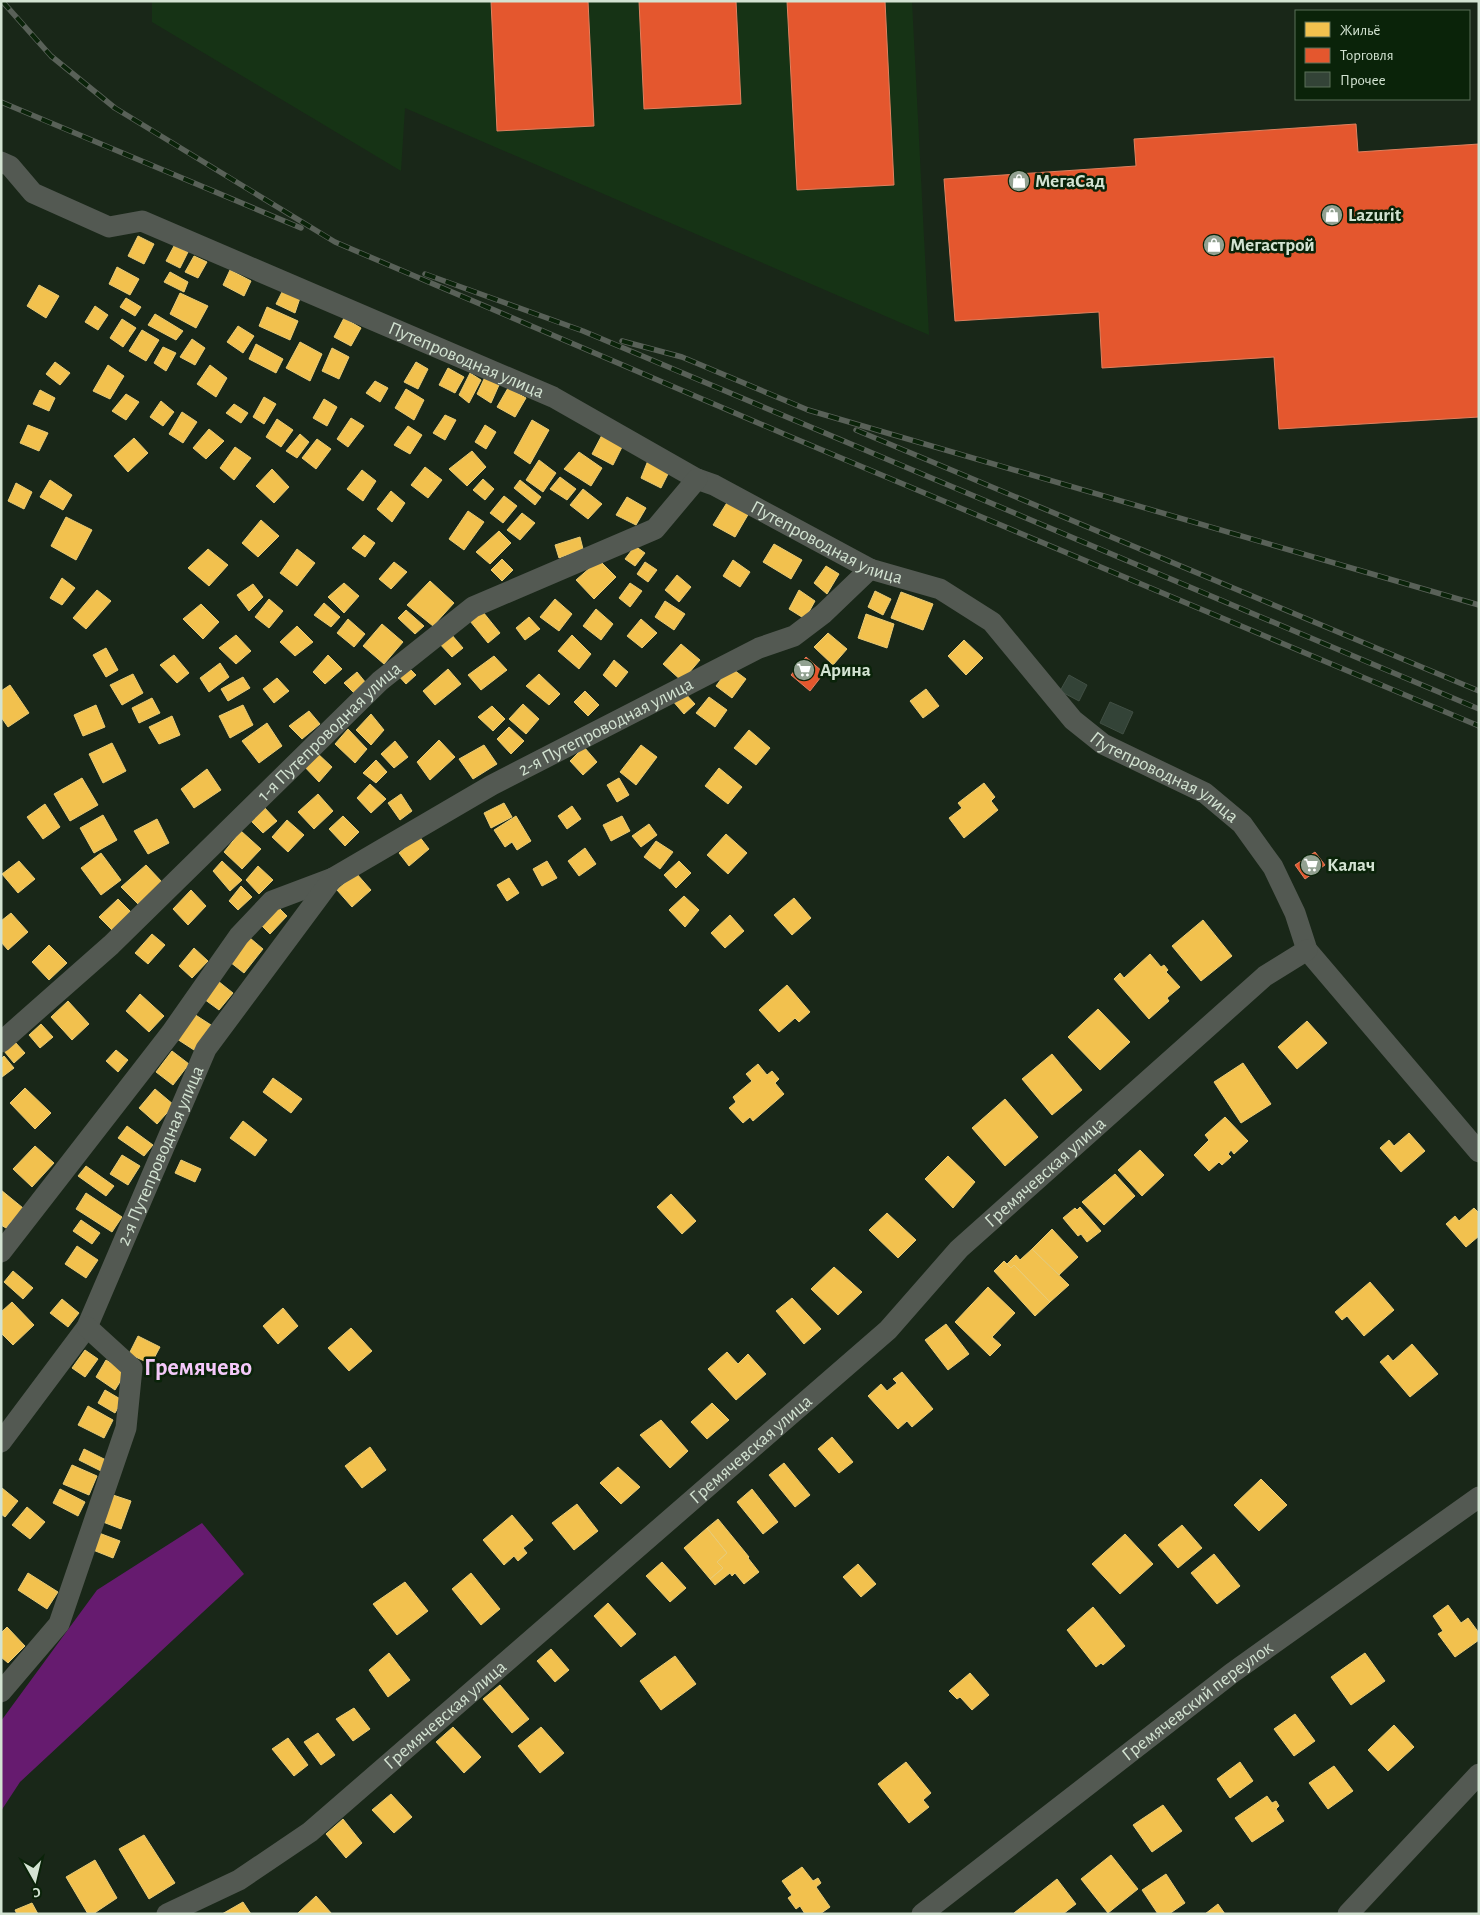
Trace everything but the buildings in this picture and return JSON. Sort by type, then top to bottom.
[{"type":"street","name":"Путепроводная улица","points":[[1,162],[10,166],[33,193],[109,227],[142,221],[553,397],[697,479],[714,486],[870,569],[940,589],[992,622],[1073,720],[1103,744],[1205,793],[1242,824],[1273,867],[1295,913],[1307,950],[1479,1152]]},
{"type":"street","name":"1-я Путепроводная улица","points":[[1,1042],[111,945],[380,681],[473,607],[655,529],[697,479]]},
{"type":"street","name":"2-я Путепроводная улица","points":[[1,1252],[172,1033],[239,936],[272,901],[333,878],[492,784],[759,648],[794,636],[824,614],[870,569]]},
{"type":"street","name":"2-я Путепроводная улица","points":[[1,1442],[87,1327],[206,1049],[333,878]]},
{"type":"street","name":"Гремячевская улица","points":[[167,1914],[239,1880],[310,1832],[888,1330],[959,1249],[1250,989],[1265,976],[1307,950]]},
{"type":"street","points":[[1,1692],[59,1624],[126,1428],[132,1368],[87,1327]]},
{"type":"street","name":"Гремячевский переулок","points":[[922,1914],[1232,1673],[1479,1497]]},
{"type":"street","points":[[1348,1914],[1479,1774]]},
{"type":"shaded area","points":[[152,1],[491,1],[497,131],[594,126],[588,1],[639,1],[644,109],[741,104],[736,1],[787,1],[797,190],[885,1],[912,1],[929,335],[405,108],[401,171],[152,22]]},
{"type":"shaded area","points":[[202,1523],[244,1574],[20,1782],[1,1811],[1,1721],[97,1590]]},
{"type":"railway","points":[[2,1],[51,56],[115,108],[335,242],[784,434],[1479,726]]},
{"type":"railway","points":[[1,102],[301,228]]},
{"type":"railway","points":[[425,274],[583,331],[1479,709]]},
{"type":"railway","points":[[622,341],[682,357],[808,410],[1479,605]]},
{"type":"railway","points":[[856,430],[1479,691]]},
{"type":"place","name":"МегаСад","points":[[1019,181]]},
{"type":"place","name":"Lazurit","points":[[1332,215]]},
{"type":"place","name":"Мегастрой","points":[[1214,245]]},
{"type":"place","name":"Арина","points":[[804,670]]},
{"type":"place","name":"Калач","points":[[1311,865]]},
{"type":"district","name":"Гремячево","points":[[198,1368]]}]
